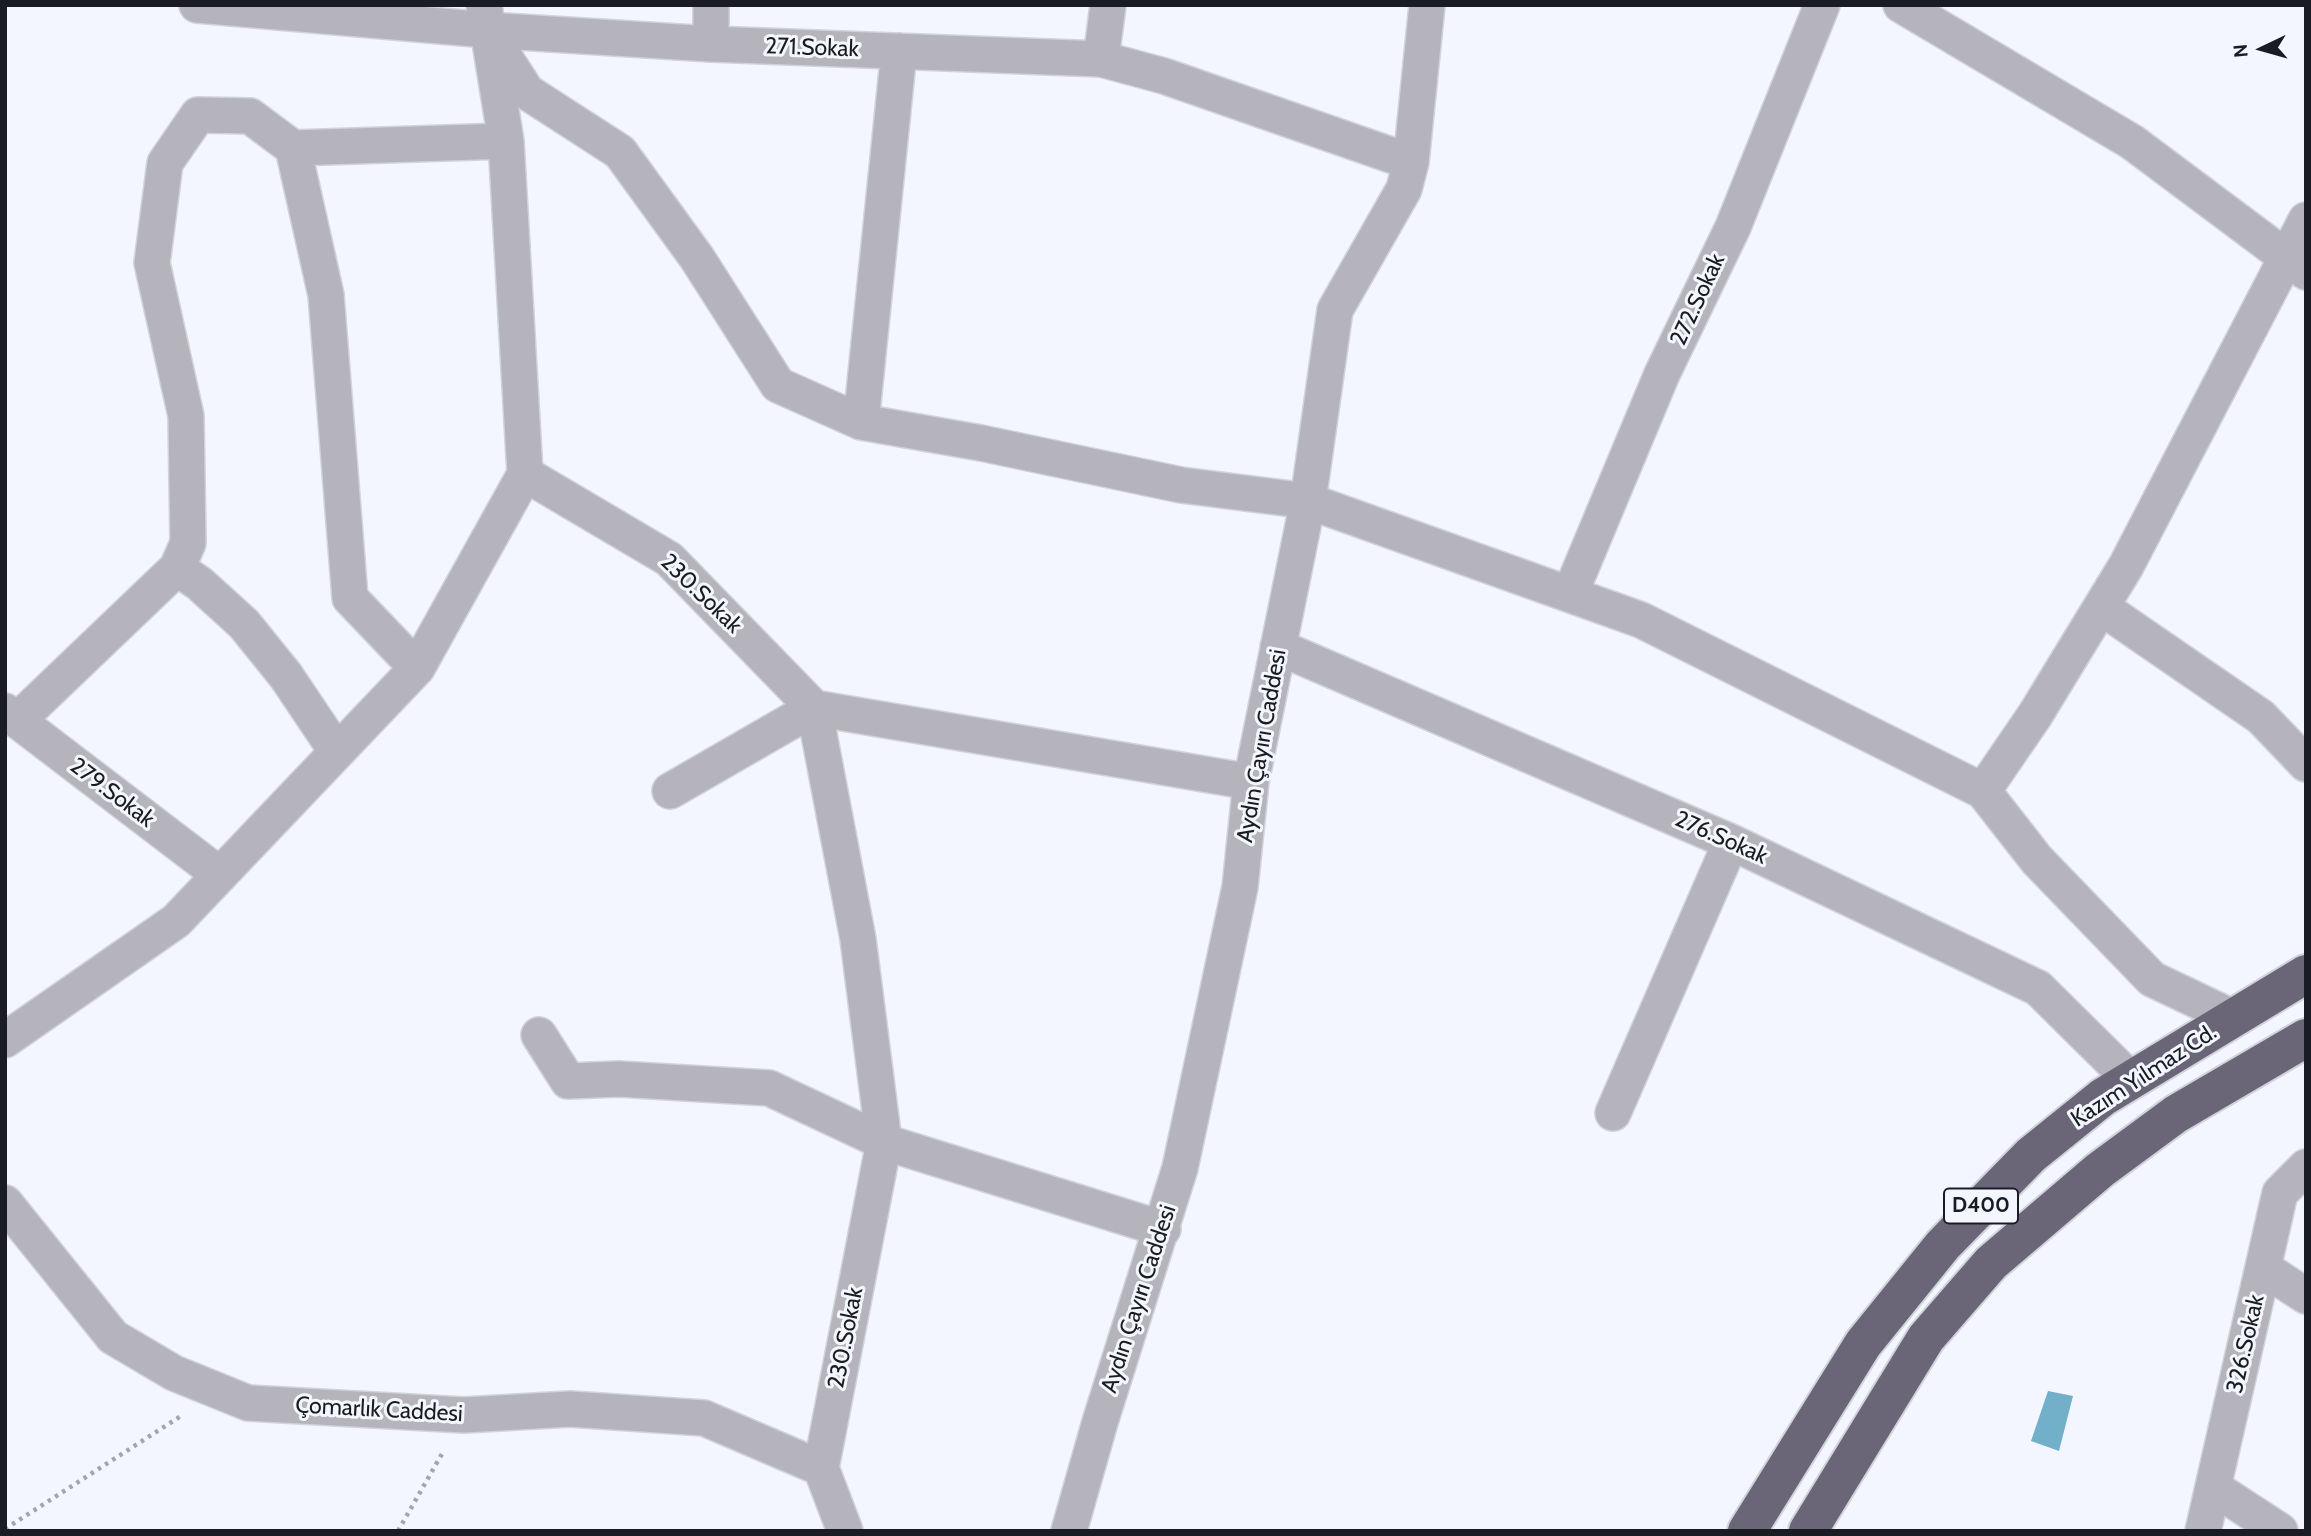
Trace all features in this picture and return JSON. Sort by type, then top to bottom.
[{"type":"highway","name":"Kazım Yılmaz Cd.","points":[[1747,1531],[1863,1344],[1943,1245],[2031,1155],[2103,1097],[2306,974]]},
{"type":"highway","name":"D400","points":[[1808,1531],[1926,1338],[1991,1264],[2099,1170],[2176,1114],[2304,1041]]},
{"type":"street","name":"271.Sokak","points":[[197,5],[485,18],[711,44],[1101,59],[1164,76],[1410,162]]},
{"type":"street","points":[[711,5],[711,44]]},
{"type":"street","points":[[1101,59],[1108,5]]},
{"type":"street","name":"Aydın Çayırı Caddesi","points":[[1069,1531],[1100,1422],[1163,1229],[1180,1168],[1240,887],[1251,782],[1308,501],[1335,310],[1404,189],[1410,162],[1427,5]]},
{"type":"street","name":"272.Sokak","points":[[1570,594],[1662,374],[1733,227],[1822,5]]},
{"type":"street","points":[[1901,5],[2132,142],[2296,265]]},
{"type":"street","points":[[5,1040],[176,921],[416,668],[525,474],[506,141],[485,18]]},
{"type":"street","points":[[485,18],[527,92],[620,152],[697,258],[778,385],[861,422],[981,443],[1181,485],[1308,501],[1641,620],[1983,791],[2037,860],[2152,979],[2234,1018]]},
{"type":"street","points":[[861,422],[899,51]]},
{"type":"street","points":[[11,715],[177,568],[188,543],[186,416],[152,263],[165,163],[198,115],[250,116],[293,148],[506,141]]},
{"type":"street","points":[[293,148],[326,295],[350,598],[416,668]]},
{"type":"street","points":[[1983,791],[2035,715],[2126,566],[2296,265],[2306,220]]},
{"type":"street","name":"230.Sokak","points":[[525,474],[669,559],[814,708],[858,939],[884,1142],[821,1468]]},
{"type":"street","points":[[177,568],[200,584],[244,624],[286,676],[337,752]]},
{"type":"street","points":[[2101,607],[2261,717],[2306,764]]},
{"type":"street","name":"276.Sokak","points":[[1278,647],[1731,842],[2038,988],[2131,1080]]},
{"type":"street","points":[[670,791],[814,708],[1251,782]]},
{"type":"street","name":"279.Sokak","points":[[11,715],[220,875]]},
{"type":"street","points":[[1613,1112],[1731,842]]},
{"type":"street","points":[[539,1035],[568,1081],[619,1079],[769,1088],[884,1142],[1163,1229]]},
{"type":"street","name":"326.Sokak","points":[[2203,1531],[2280,1193],[2304,1171]]},
{"type":"street","name":"Çomarlık Caddesi","points":[[5,1203],[113,1336],[174,1373],[248,1403],[464,1415],[570,1409],[704,1418],[821,1468]]},
{"type":"street","points":[[2263,1268],[2306,1296]]},
{"type":"street","points":[[821,1468],[845,1531]]},
{"type":"street","points":[[2214,1488],[2280,1531]]},
{"type":"path","points":[[5,1529],[220,1391]]},
{"type":"path","points":[[398,1531],[464,1415]]},
{"type":"water","points":[[2048,1391],[2073,1396],[2059,1451],[2031,1441]]}]
